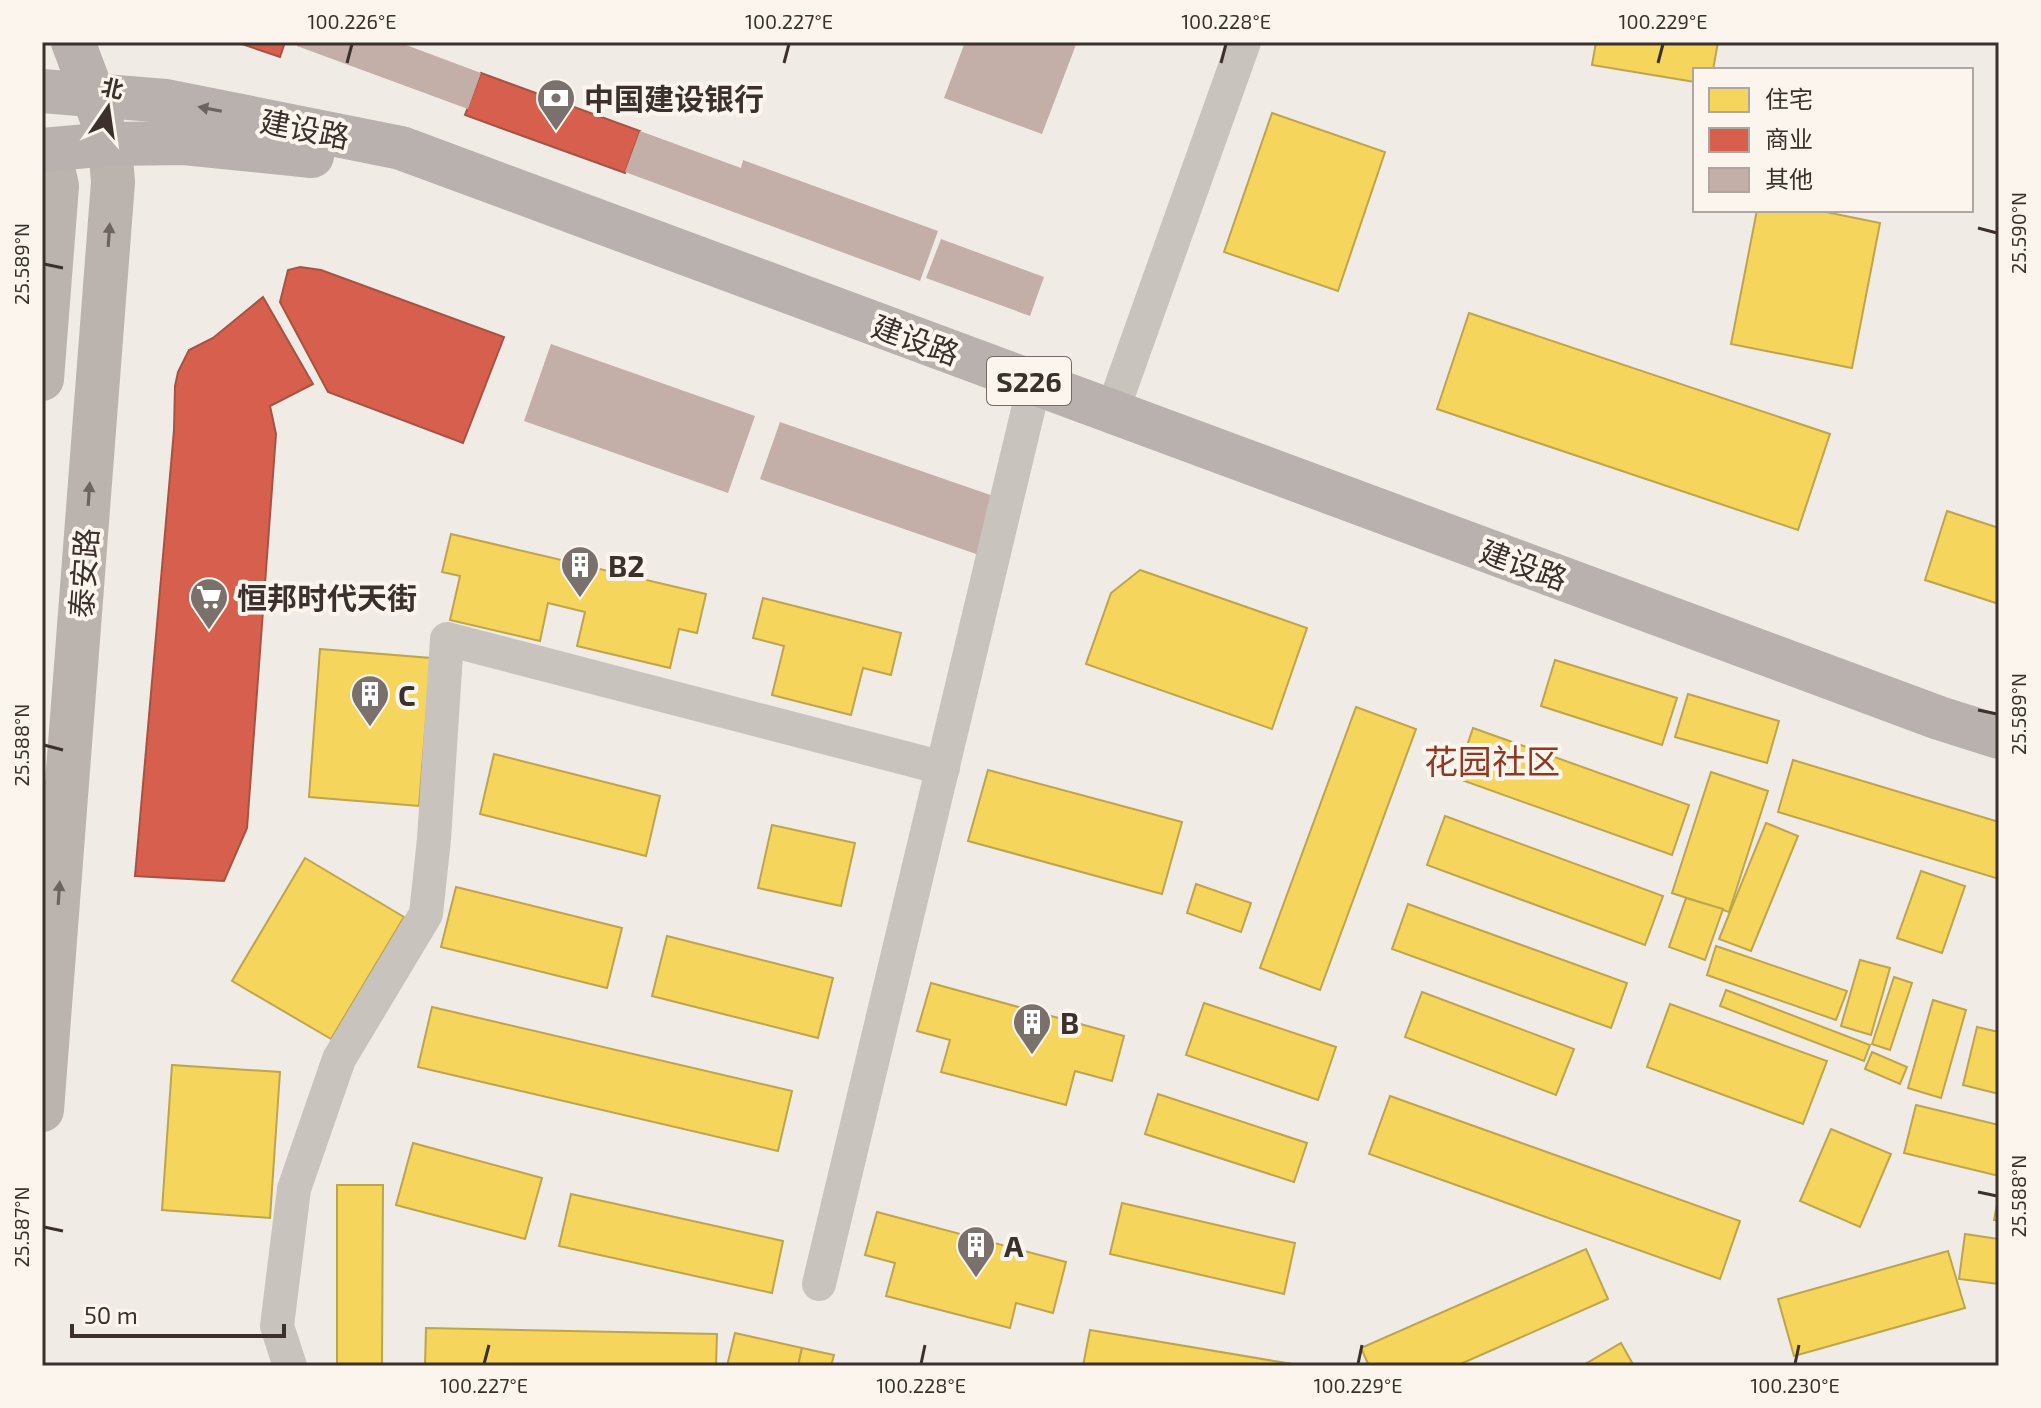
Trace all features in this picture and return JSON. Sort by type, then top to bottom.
[{"type":"main road","name":"泰安路","points":[[42,1110],[113,182],[110,144],[73,42]]},
{"type":"main road","name":"建设路","points":[[42,91],[166,101],[401,148],[1924,713],[1999,737]]},
{"type":"main road","name":"建设路","points":[[44,146],[184,143],[301,153],[405,176],[1030,402],[1928,740],[1999,763]]},
{"type":"main road","points":[[42,379],[57,186],[44,146]]},
{"type":"street","points":[[1112,412],[1244,42]]},
{"type":"street","points":[[819,1284],[1030,402]]},
{"type":"street","points":[[290,1366],[277,1326],[294,1189],[339,1059],[426,914],[447,639],[943,768]]},
{"type":"building: 住宅","points":[[1596,42],[1718,42],[1713,68],[1693,68],[1693,82],[1592,65]]},
{"type":"building: 住宅","points":[[1272,113],[1385,152],[1338,291],[1224,252]]},
{"type":"building: 住宅","points":[[1757,212],[1826,212],[1880,223],[1852,368],[1731,344]]},
{"type":"building: 住宅","points":[[1469,313],[1830,434],[1798,530],[1437,409]]},
{"type":"building: 住宅","points":[[1947,511],[1999,528],[1999,604],[1925,580]]},
{"type":"building: 住宅","name":"B2","points":[[451,534],[706,594],[697,633],[679,629],[670,668],[577,646],[585,612],[548,603],[540,641],[450,620],[460,576],[442,572]]},
{"type":"building: 住宅","points":[[1140,570],[1307,628],[1272,729],[1086,664],[1111,593]]},
{"type":"building: 住宅","points":[[763,598],[901,633],[891,675],[863,668],[851,715],[772,695],[784,646],[753,638]]},
{"type":"building: 住宅","name":"C","points":[[320,649],[431,658],[419,806],[309,797]]},
{"type":"building: 住宅","points":[[1555,660],[1677,698],[1662,745],[1541,706]]},
{"type":"building: 住宅","points":[[1688,694],[1779,721],[1767,763],[1675,737]]},
{"type":"building: 住宅","points":[[1356,707],[1416,729],[1320,990],[1260,968]]},
{"type":"building: 住宅","points":[[1473,728],[1689,805],[1672,855],[1456,778]]},
{"type":"building: 住宅","points":[[494,754],[660,796],[646,856],[480,814]]},
{"type":"building: 住宅","points":[[1793,760],[1999,822],[1999,879],[1778,812]]},
{"type":"building: 住宅","points":[[988,770],[1182,822],[1162,894],[968,841]]},
{"type":"building: 住宅","points":[[1711,772],[1768,791],[1729,912],[1672,893]]},
{"type":"building: 住宅","points":[[1445,816],[1663,896],[1645,945],[1427,865]]},
{"type":"building: 住宅","points":[[1766,823],[1798,836],[1751,951],[1719,939]]},
{"type":"building: 住宅","points":[[772,825],[855,843],[841,906],[758,888]]},
{"type":"building: 住宅","points":[[305,858],[404,917],[331,1039],[232,981]]},
{"type":"building: 住宅","points":[[1921,871],[1965,886],[1942,953],[1897,938]]},
{"type":"building: 住宅","points":[[1196,884],[1251,903],[1241,932],[1187,913]]},
{"type":"building: 住宅","points":[[456,887],[622,928],[607,988],[441,947]]},
{"type":"building: 住宅","points":[[1686,898],[1723,909],[1705,960],[1669,947]]},
{"type":"building: 住宅","points":[[1408,904],[1627,983],[1611,1028],[1392,949]]},
{"type":"building: 住宅","points":[[667,936],[833,978],[818,1038],[652,996]]},
{"type":"building: 住宅","points":[[1716,946],[1847,991],[1836,1020],[1707,975]]},
{"type":"building: 住宅","points":[[1860,960],[1890,968],[1871,1035],[1841,1026]]},
{"type":"building: 住宅","points":[[1894,977],[1912,983],[1890,1050],[1872,1044]]},
{"type":"building: 住宅","name":"B","points":[[931,983],[1124,1036],[1112,1081],[1075,1071],[1066,1105],[941,1072],[950,1040],[917,1031]]},
{"type":"building: 住宅","points":[[1726,990],[1870,1045],[1864,1061],[1720,1006]]},
{"type":"building: 住宅","points":[[1422,992],[1574,1049],[1556,1095],[1405,1037]]},
{"type":"building: 住宅","points":[[1933,1000],[1966,1010],[1941,1098],[1908,1088]]},
{"type":"building: 住宅","points":[[1204,1003],[1336,1047],[1318,1100],[1186,1055]]},
{"type":"building: 住宅","points":[[1670,1004],[1827,1061],[1803,1124],[1647,1067]]},
{"type":"building: 住宅","points":[[432,1007],[792,1091],[778,1151],[418,1067]]},
{"type":"building: 住宅","points":[[1977,1027],[1999,1032],[1999,1094],[1963,1085]]},
{"type":"building: 住宅","points":[[1872,1052],[1907,1067],[1900,1084],[1865,1069]]},
{"type":"building: 住宅","points":[[172,1065],[280,1072],[270,1218],[162,1210]]},
{"type":"building: 住宅","points":[[1158,1094],[1307,1143],[1294,1182],[1145,1134]]},
{"type":"building: 住宅","points":[[1390,1096],[1740,1221],[1720,1279],[1369,1154]]},
{"type":"building: 住宅","points":[[1916,1105],[1999,1125],[1999,1176],[1904,1153]]},
{"type":"building: 住宅","points":[[1831,1129],[1891,1154],[1860,1227],[1800,1201]]},
{"type":"building: 住宅","points":[[413,1143],[542,1178],[525,1239],[396,1205]]},
{"type":"building: 住宅","points":[[337,1185],[383,1185],[382,1366],[337,1366]]},
{"type":"building: 住宅","points":[[571,1194],[783,1241],[772,1293],[559,1246]]},
{"type":"building: 住宅","points":[[1999,1194],[1999,1221],[1994,1220]]},
{"type":"building: 住宅","points":[[1122,1203],[1295,1243],[1284,1294],[1110,1254]]},
{"type":"building: 住宅","name":"A","points":[[877,1212],[1066,1262],[1053,1313],[1016,1303],[1010,1328],[886,1296],[895,1263],[865,1255]]},
{"type":"building: 住宅","points":[[1965,1234],[1999,1239],[1999,1284],[1959,1279]]},
{"type":"building: 住宅","points":[[1586,1249],[1608,1299],[1456,1366],[1369,1366],[1361,1348]]},
{"type":"building: 住宅","points":[[1948,1251],[1965,1308],[1794,1356],[1778,1299]]},
{"type":"building: 住宅","points":[[426,1328],[717,1334],[716,1366],[425,1366]]},
{"type":"building: 住宅","points":[[1090,1330],[1304,1366],[1083,1366]]},
{"type":"building: 住宅","points":[[735,1333],[802,1348],[798,1366],[727,1366]]},
{"type":"building: 住宅","points":[[1621,1343],[1634,1366],[1582,1366]]},
{"type":"building: 住宅","points":[[802,1348],[834,1355],[831,1366],[798,1366]]},
{"type":"building: 商业","points":[[236,42],[285,42],[280,57]]},
{"type":"building: 商业","points":[[481,73],[640,131],[625,173],[465,115]]},
{"type":"building: 商业","points":[[300,267],[321,270],[504,337],[463,443],[328,392],[280,302],[288,270]]},
{"type":"building: 商业","name":"恒邦时代天街","points":[[263,297],[313,384],[270,406],[276,434],[247,828],[224,881],[135,876],[178,372],[189,350],[213,338]]},
{"type":"building: 其他","points":[[298,42],[398,42],[481,73],[468,109],[297,46]]},
{"type":"building: 其他","points":[[965,42],[1077,42],[1042,134],[944,98]]},
{"type":"building: 其他","points":[[640,131],[741,168],[743,160],[938,231],[920,281],[625,172]]},
{"type":"building: 其他","points":[[941,239],[1044,277],[1030,316],[926,278]]},
{"type":"building: 其他","points":[[551,344],[755,416],[728,493],[524,421]]},
{"type":"building: 其他","points":[[780,422],[999,498],[979,555],[760,479]]},
{"type":"place","name":"中国建设银行","points":[[556,132]]},
{"type":"place","name":"B2","points":[[580,599]]},
{"type":"place","name":"恒邦时代天街","points":[[209,631]]},
{"type":"place","name":"C","points":[[370,728]]},
{"type":"place","name":"B","points":[[1032,1056]]},
{"type":"place","name":"A","points":[[976,1279]]},
{"type":"district","name":"花园社区","points":[[1492,760]]}]
